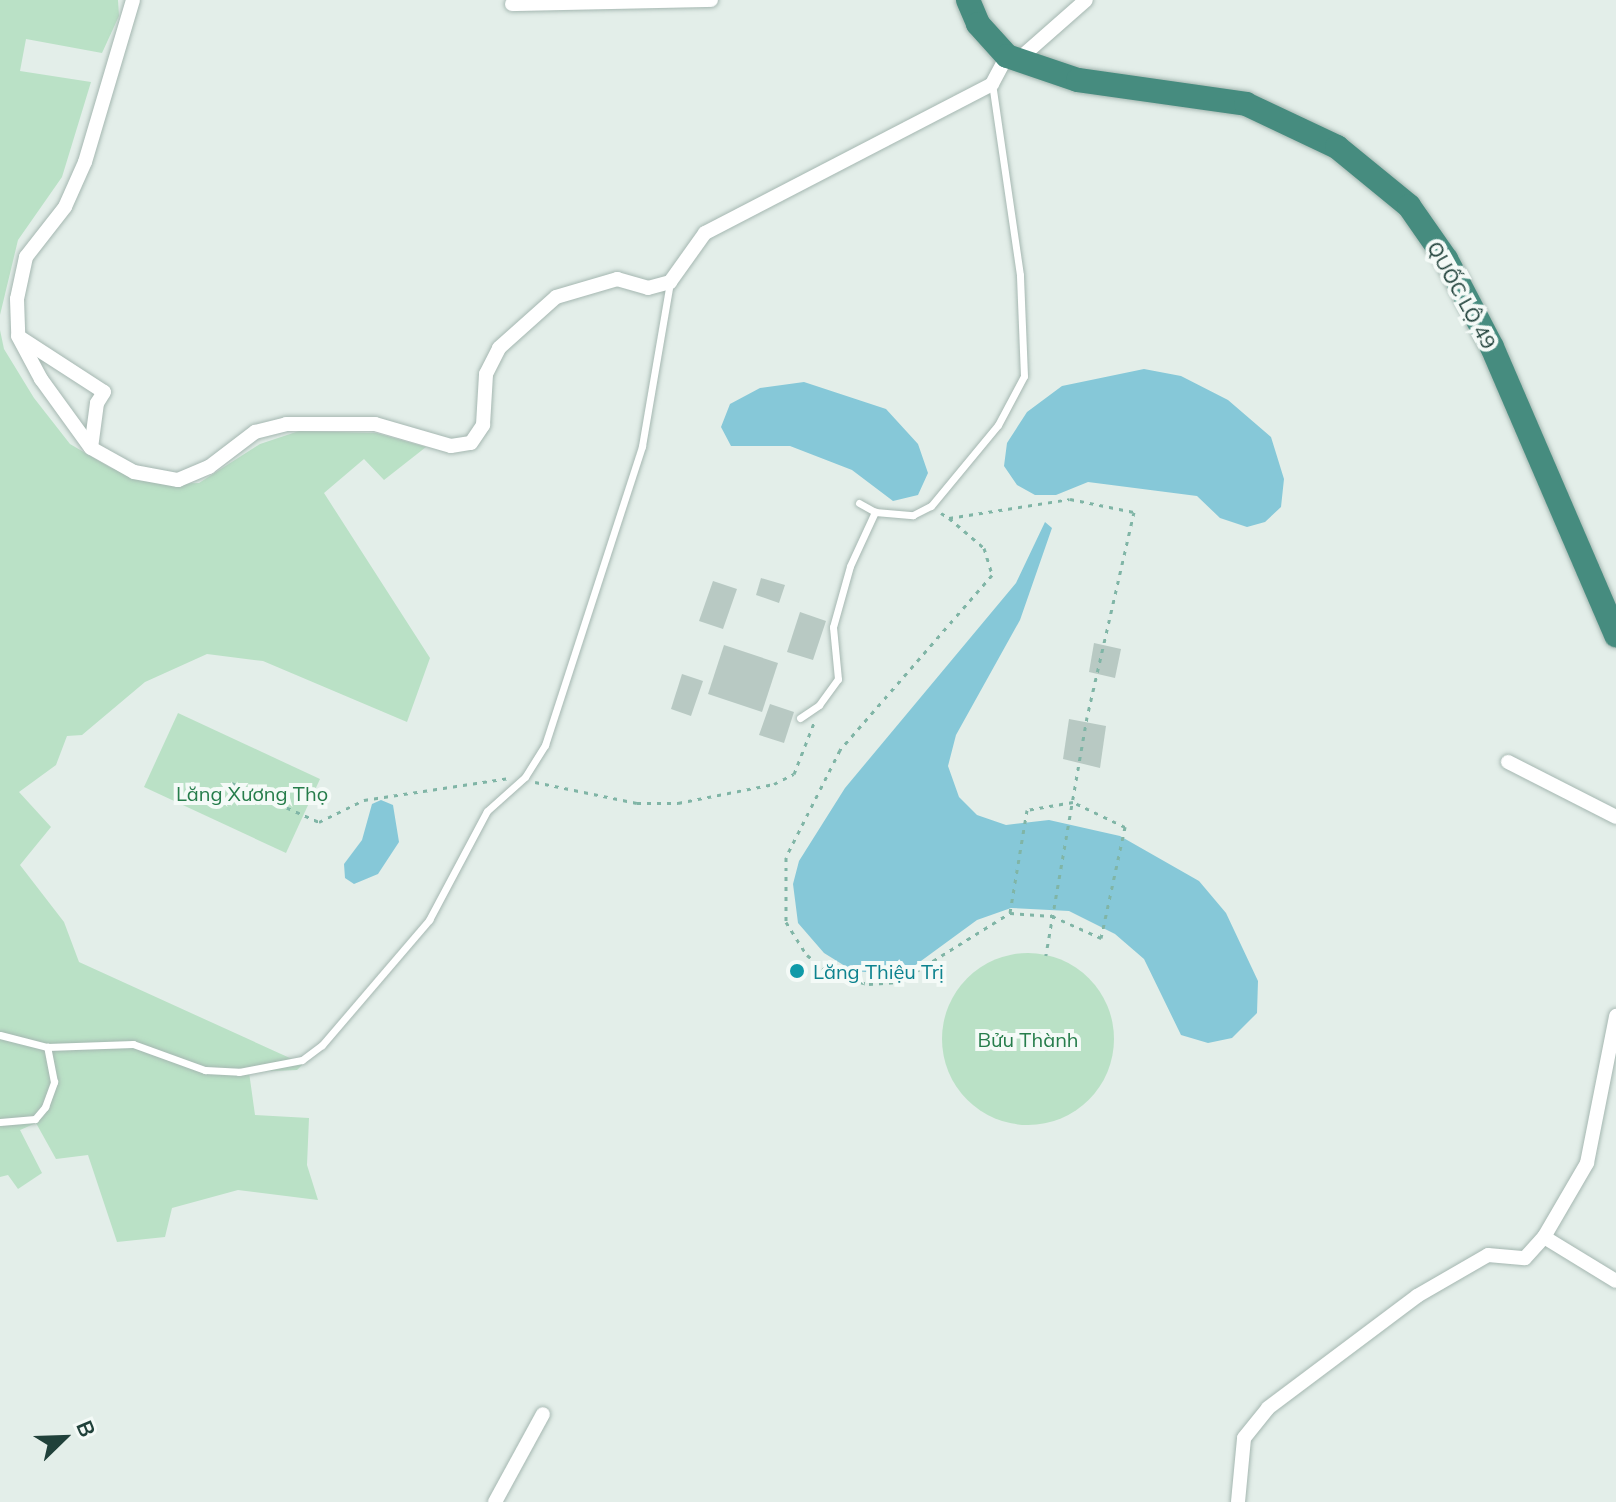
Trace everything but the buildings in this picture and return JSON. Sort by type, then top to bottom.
[{"type":"highway","name":"QUỐC LỘ 49","points":[[968,0],[978,24],[1013,57],[1078,80],[1246,104],[1337,147],[1409,206],[1446,259],[1492,347],[1616,635]]},
{"type":"street","points":[[133,0],[85,162],[65,207],[26,257],[17,299],[18,336],[49,392],[91,448],[134,472],[178,480],[209,467],[255,432],[286,424],[375,424],[451,446],[471,443],[483,425],[486,374],[499,348],[556,297],[617,279],[648,288],[670,282],[705,233],[992,84],[1013,57],[1086,0]]},
{"type":"street","points":[[512,4],[711,0]]},
{"type":"street","points":[[18,336],[104,392],[97,403],[91,448]]},
{"type":"street","points":[[1508,762],[1616,817]]},
{"type":"street","points":[[1238,1502],[1244,1438],[1268,1408],[1439,1282],[1488,1255],[1525,1258],[1544,1237],[1587,1163],[1616,1016]]},
{"type":"street","points":[[1544,1237],[1616,1281]]},
{"type":"street","points":[[495,1502],[543,1414]]},
{"type":"lane","points":[[859,503],[875,512],[913,515],[931,506],[998,425],[1024,376],[1020,275],[992,84]]},
{"type":"lane","points":[[0,1035],[47,1047],[133,1044],[216,1071],[302,1060],[429,920],[487,811],[525,777],[545,745],[642,446],[670,282]]},
{"type":"lane","points":[[800,718],[819,705],[838,679],[833,627],[850,566],[875,512]]},
{"type":"lane","points":[[0,1122],[35,1119],[45,1107],[54,1082],[47,1047]]},
{"type":"path","points":[[949,518],[1070,499],[1134,512],[1073,802],[1046,955]]},
{"type":"path","points":[[931,506],[984,548],[992,575],[840,750],[786,857],[786,922],[807,955],[832,975],[869,984],[899,982],[1010,913],[1052,916],[1101,938],[1125,827],[1073,802],[1027,810],[1010,913]]},
{"type":"path","points":[[232,783],[319,822],[390,794],[525,777],[549,788],[637,803],[678,803],[774,784],[794,774],[819,705]]},
{"type":"green space","points":[[0,0],[118,0],[119,16],[102,53],[26,39],[20,71],[91,82],[62,177],[18,240],[0,315]]},
{"type":"green space","points":[[0,330],[4,349],[34,398],[70,444],[111,468],[162,484],[199,483],[260,444],[299,431],[376,433],[426,447],[384,480],[364,459],[324,493],[430,658],[407,722],[263,661],[207,654],[145,682],[82,735],[67,736],[56,765],[19,792],[51,827],[20,865],[64,922],[79,962],[303,1064],[297,1070],[249,1072],[255,1115],[309,1118],[307,1165],[318,1200],[238,1190],[172,1208],[165,1237],[117,1242],[88,1155],[56,1159],[36,1123],[20,1130],[42,1173],[18,1189],[8,1175],[0,1177]]},
{"type":"green space","name":"Lăng Xương Thọ","points":[[178,713],[320,779],[286,853],[144,787]]},
{"type":"green space","name":"Bửu Thành","points":[[1028,953],[1061,960],[1089,978],[1107,1006],[1114,1039],[1107,1072],[1089,1100],[1061,1118],[1028,1125],[995,1118],[967,1100],[949,1072],[942,1039],[949,1006],[967,978],[995,960]]},
{"type":"water","points":[[1144,369],[1181,376],[1228,400],[1271,437],[1284,479],[1281,507],[1265,522],[1247,527],[1220,518],[1197,496],[1088,482],[1056,495],[1035,495],[1017,485],[1004,466],[1007,443],[1027,412],[1062,386]]},
{"type":"water","points":[[804,382],[886,409],[918,444],[928,473],[918,495],[893,501],[852,470],[790,446],[731,446],[721,427],[730,404],[760,388]]},
{"type":"water","points":[[1045,522],[1052,528],[1020,620],[956,735],[948,766],[959,797],[977,815],[1006,825],[1049,820],[1120,836],[1199,881],[1226,913],[1258,981],[1257,1013],[1232,1038],[1208,1043],[1181,1035],[1144,959],[1115,934],[1069,911],[1011,908],[977,920],[910,969],[878,973],[853,971],[824,953],[798,923],[793,884],[799,861],[845,788],[1016,583]]},
{"type":"water","points":[[381,800],[393,805],[399,842],[378,874],[354,884],[345,878],[344,864],[362,840],[372,804]]},
{"type":"place","name":"Lăng Thiệu Trị","points":[[797,971]]}]
